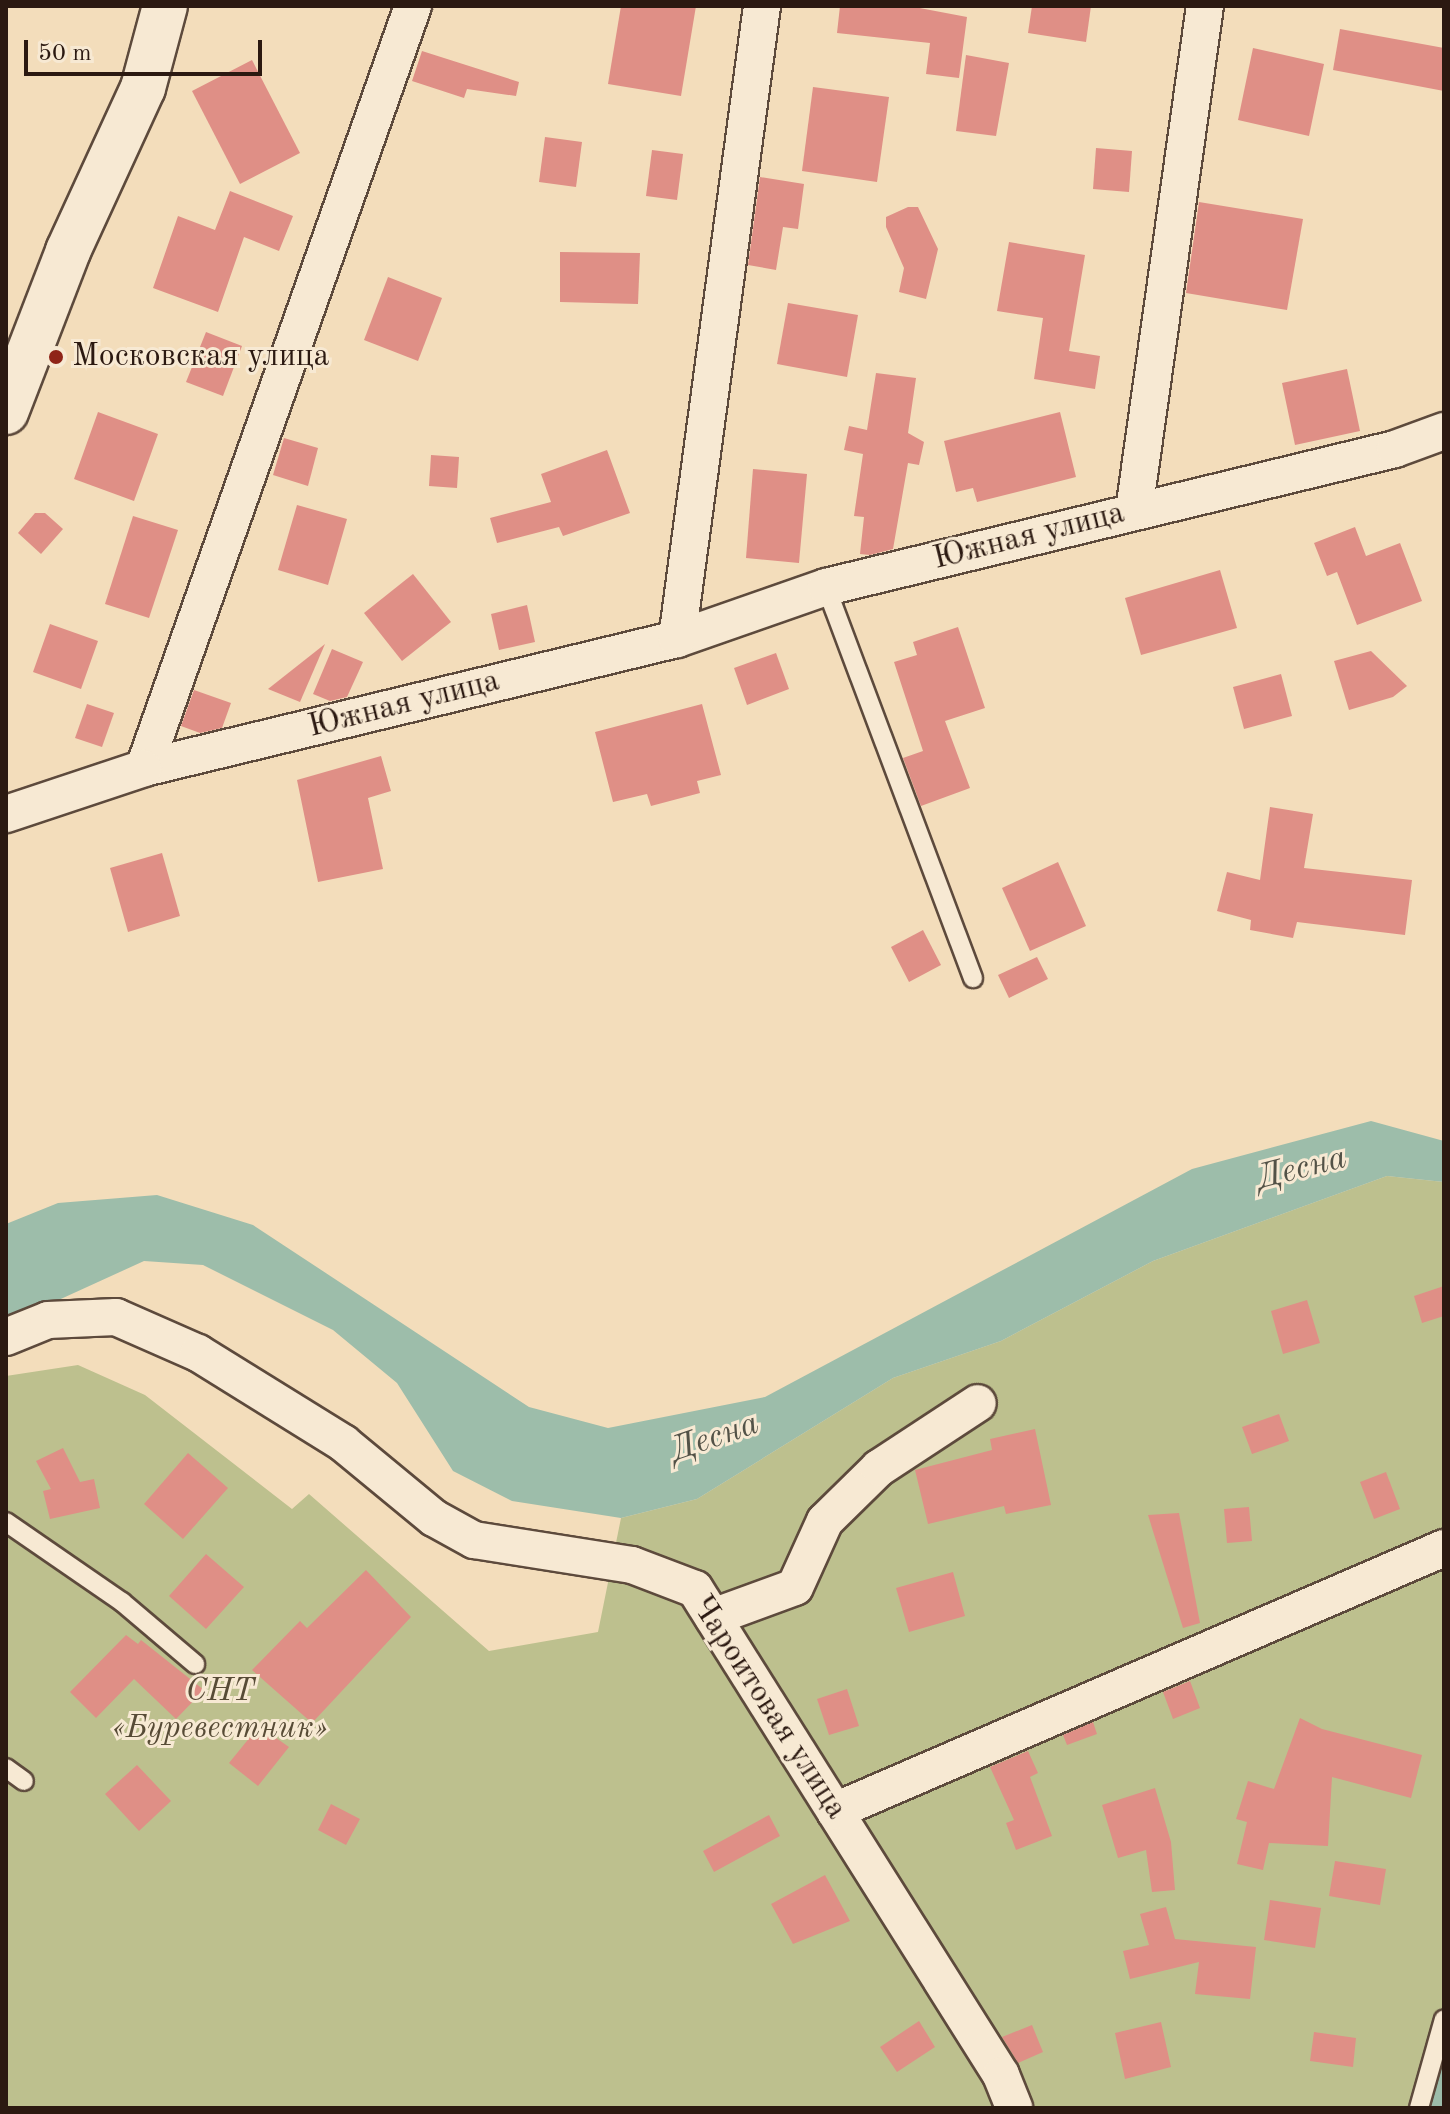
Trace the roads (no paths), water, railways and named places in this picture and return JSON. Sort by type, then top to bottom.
[{"type":"street","points":[[6,412],[68,251],[143,88],[165,6]]},
{"type":"street","points":[[144,768],[413,6]]},
{"type":"street","points":[[677,639],[762,6]]},
{"type":"street","points":[[1134,511],[1205,6]]},
{"type":"street","name":"Южная улица","points":[[6,814],[144,768],[677,639],[826,587],[1395,449],[1444,431]]},
{"type":"street","name":"Чароитовая улица","points":[[6,1337],[48,1320],[116,1317],[198,1353],[343,1443],[434,1518],[474,1540],[632,1565],[695,1589],[1001,2075],[1014,2108]]},
{"type":"street","points":[[713,1617],[795,1587],[825,1521],[879,1468],[978,1403]]},
{"type":"street","points":[[835,1811],[1444,1548]]},
{"type":"lane","points":[[826,587],[973,978]]},
{"type":"lane","points":[[6,1522],[122,1602],[195,1664]]},
{"type":"lane","points":[[6,1768],[24,1781]]},
{"type":"lane","points":[[1419,2108],[1444,2019]]},
{"type":"water","name":"Десна","points":[[1371,1121],[1444,1141],[1444,1182],[1387,1176],[1153,1261],[1001,1341],[893,1378],[697,1499],[621,1518],[512,1501],[453,1471],[397,1383],[333,1330],[203,1265],[144,1261],[6,1324],[6,1224],[58,1203],[157,1195],[253,1225],[529,1407],[608,1428],[765,1397],[1192,1169]]},
{"type":"water","points":[[1444,2044],[1444,2108],[1419,2108]]},
{"type":"place","name":"Московская улица","points":[[56,357]]},
{"type":"park label","name":"СНТ «Буревестник»","points":[[220,1712]]}]
